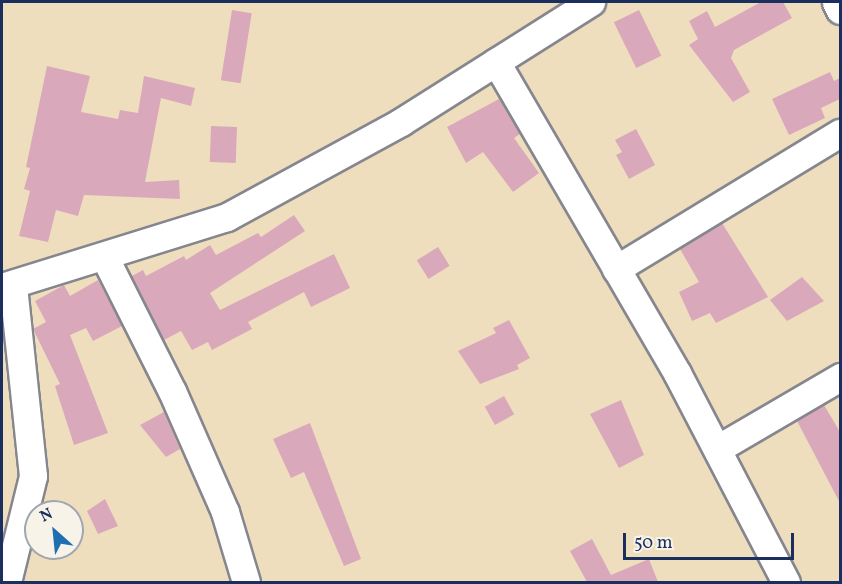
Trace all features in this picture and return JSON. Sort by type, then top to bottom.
[{"type":"street","points":[[7,582],[10,544],[33,477],[7,286],[105,258],[227,217],[323,168],[591,2]]},
{"type":"street","points":[[836,2],[840,10]]},
{"type":"street","points":[[496,62],[717,449],[786,582]]},
{"type":"street","points":[[616,269],[840,133]]},
{"type":"street","points":[[105,258],[172,390],[225,512],[246,582]]},
{"type":"street","points":[[717,449],[840,377]]},
{"type":"building","points":[[761,2],[783,2],[792,18],[734,50],[731,58],[750,92],[733,102],[689,45],[698,39],[689,21],[707,11],[715,27]]},
{"type":"building","points":[[232,10],[252,13],[241,83],[221,80]]},
{"type":"building","points":[[639,10],[661,56],[636,68],[614,22]]},
{"type":"building","points":[[47,66],[90,76],[81,112],[118,119],[120,110],[138,113],[144,76],[195,88],[191,106],[161,98],[145,182],[179,180],[180,199],[84,195],[78,216],[56,210],[48,242],[19,236],[30,191],[24,189],[30,168],[26,167]]},
{"type":"building","points":[[830,72],[834,81],[840,78],[840,99],[821,108],[825,118],[789,135],[772,99]]},
{"type":"building","points":[[499,99],[520,134],[514,138],[539,173],[513,192],[483,152],[466,163],[447,127]]},
{"type":"building","points":[[211,126],[237,127],[236,163],[210,162]]},
{"type":"building","points":[[636,129],[655,165],[629,179],[616,155],[622,152],[615,140]]},
{"type":"building","points":[[294,215],[305,231],[210,293],[220,310],[334,254],[350,288],[311,307],[304,292],[248,322],[252,329],[212,350],[208,342],[192,350],[181,331],[164,340],[132,276],[143,270],[146,276],[184,256],[186,260],[210,245],[216,255],[258,233],[261,237]]},
{"type":"building","points":[[722,223],[768,297],[716,323],[710,313],[692,321],[679,292],[699,282],[680,249]]},
{"type":"building","points":[[438,247],[450,266],[428,279],[417,260]]},
{"type":"building","points":[[802,277],[824,301],[787,321],[770,300]]},
{"type":"building","points":[[98,280],[122,326],[93,341],[86,328],[70,335],[108,433],[74,445],[55,386],[60,384],[33,329],[46,322],[35,301],[64,285],[70,296]]},
{"type":"building","points":[[509,320],[530,358],[517,365],[519,369],[480,384],[458,351],[496,333],[493,328]]},
{"type":"building","points":[[504,396],[514,414],[495,425],[485,407]]},
{"type":"building","points":[[621,400],[644,455],[619,468],[590,414]]},
{"type":"building","points":[[824,405],[840,432],[840,503],[797,421]]},
{"type":"building","points":[[164,412],[180,449],[166,457],[140,425]]},
{"type":"building","points":[[310,423],[361,559],[344,566],[304,472],[291,478],[273,439]]},
{"type":"building","points":[[105,499],[118,526],[98,534],[87,511]]},
{"type":"building","points":[[592,539],[611,575],[649,559],[658,582],[587,582],[570,551]]}]
